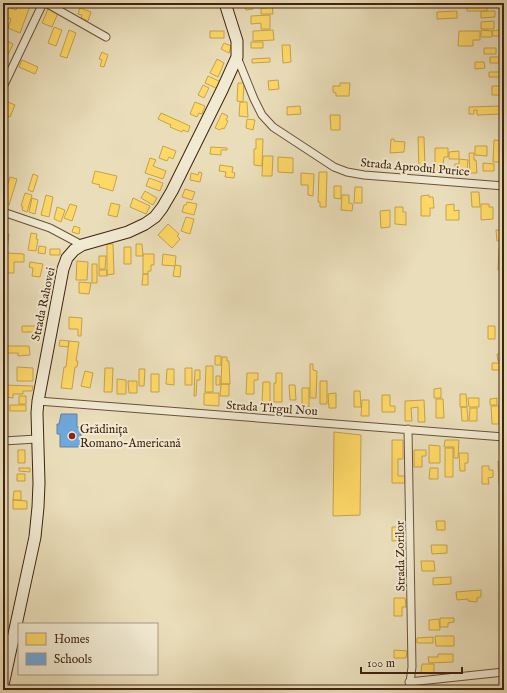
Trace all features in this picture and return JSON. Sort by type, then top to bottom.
[{"type":"main road","name":"Strada Rahovei","points":[[3,685],[35,537],[39,488],[37,439],[38,401],[63,269],[67,258],[74,250],[82,245],[128,232],[145,224],[155,217],[172,191],[237,57],[237,41],[225,3]]},
{"type":"street","points":[[3,87],[44,3],[106,37]]},
{"type":"street","name":"Strada Aprodul Purice","points":[[237,57],[262,115],[273,127],[334,167],[347,172],[364,175],[504,186]]},
{"type":"street","points":[[3,212],[50,228],[82,245]]},
{"type":"street","name":"Strada Tîrgul Nou","points":[[38,401],[504,437]]},
{"type":"street","name":"Strada Zorilor","points":[[408,429],[412,667],[409,690]]},
{"type":"street","points":[[3,441],[37,439]]},
{"type":"street","points":[[409,682],[504,672]]},
{"type":"building: Homes","points":[[18,3],[29,3],[28,6],[30,6],[20,33],[8,28],[11,19],[3,16],[3,5],[16,10]]},
{"type":"building: Homes","points":[[49,3],[62,3],[66,5],[64,10]]},
{"type":"building: Homes","points":[[197,3],[205,3],[204,6]]},
{"type":"building: Homes","points":[[244,3],[257,3],[257,5],[252,6],[253,9],[246,10]]},
{"type":"building: Homes","points":[[467,3],[487,3],[487,11],[467,11]]},
{"type":"building: Homes","points":[[266,4],[272,4],[273,14],[261,14],[261,8],[267,8]]},
{"type":"building: Homes","points":[[80,8],[91,12],[88,21],[81,18],[82,15],[78,14]]},
{"type":"building: Homes","points":[[48,9],[58,13],[52,27],[42,23]]},
{"type":"building: Homes","points":[[457,11],[457,18],[437,19],[437,12]]},
{"type":"building: Homes","points":[[481,11],[495,11],[495,17],[481,18]]},
{"type":"building: Homes","points":[[270,15],[270,29],[261,29],[261,23],[251,24],[251,16]]},
{"type":"building: Homes","points":[[494,21],[494,29],[481,29],[481,22]]},
{"type":"building: Homes","points":[[54,27],[62,30],[56,46],[48,43]]},
{"type":"building: Homes","points":[[69,30],[76,33],[67,58],[60,56]]},
{"type":"building: Homes","points":[[273,30],[274,40],[253,41],[253,31]]},
{"type":"building: Homes","points":[[481,30],[492,31],[492,37],[481,37]]},
{"type":"building: Homes","points":[[499,30],[500,36],[493,36],[492,31]]},
{"type":"building: Homes","points":[[210,31],[224,31],[224,38],[210,38]]},
{"type":"building: Homes","points":[[459,31],[480,31],[480,40],[473,40],[473,46],[458,46]]},
{"type":"building: Homes","points":[[3,39],[13,44],[7,57],[3,55]]},
{"type":"building: Homes","points":[[251,42],[263,42],[263,48],[251,48]]},
{"type":"building: Homes","points":[[224,43],[231,46],[229,53],[221,49]]},
{"type":"building: Homes","points":[[282,45],[290,45],[291,62],[283,63]]},
{"type":"building: Homes","points":[[484,48],[496,48],[496,54],[484,54]]},
{"type":"building: Homes","points":[[102,52],[108,55],[104,67],[100,66],[102,60],[99,59]]},
{"type":"building: Homes","points":[[490,57],[499,57],[499,63],[490,63]]},
{"type":"building: Homes","points":[[270,58],[270,62],[252,63],[252,59]]},
{"type":"building: Homes","points":[[217,59],[224,63],[218,77],[210,73]]},
{"type":"building: Homes","points":[[22,60],[38,67],[35,74],[19,67]]},
{"type":"building: Homes","points":[[475,62],[484,62],[485,68],[475,69]]},
{"type":"building: Homes","points":[[489,72],[500,72],[500,77],[489,77]]},
{"type":"building: Homes","points":[[208,76],[221,82],[218,89],[205,83]]},
{"type":"building: Homes","points":[[278,80],[279,89],[269,90],[268,81]]},
{"type":"building: Homes","points":[[238,83],[244,83],[243,102],[237,101]]},
{"type":"building: Homes","points":[[340,83],[350,83],[349,96],[336,96],[336,93],[333,92],[333,86],[340,86]]},
{"type":"building: Homes","points":[[203,85],[209,88],[204,98],[198,95]]},
{"type":"building: Homes","points":[[492,86],[504,86],[504,95],[492,95]]},
{"type":"building: Homes","points":[[3,100],[15,105],[10,117],[3,114]]},
{"type":"building: Homes","points":[[195,102],[205,106],[202,114],[199,113],[197,117],[190,114]]},
{"type":"building: Homes","points":[[240,102],[247,102],[248,117],[239,116]]},
{"type":"building: Homes","points":[[300,106],[301,114],[287,115],[287,107]]},
{"type":"building: Homes","points":[[502,106],[502,114],[477,115],[477,110],[474,110],[474,114],[469,114],[469,107]]},
{"type":"building: Homes","points":[[161,113],[190,126],[188,132],[183,130],[182,132],[170,127],[171,125],[158,119]]},
{"type":"building: Homes","points":[[222,113],[228,116],[226,120],[228,121],[224,129],[222,128],[220,130],[215,128]]},
{"type":"building: Homes","points":[[330,115],[340,115],[340,130],[331,130]]},
{"type":"building: Homes","points":[[247,119],[255,120],[253,130],[246,128]]},
{"type":"building: Homes","points":[[418,137],[424,137],[425,168],[419,169]]},
{"type":"building: Homes","points":[[256,139],[263,139],[262,166],[254,165],[254,149],[256,149]]},
{"type":"building: Homes","points":[[391,139],[394,139],[394,141],[405,142],[404,152],[390,153]]},
{"type":"building: Homes","points":[[494,140],[504,141],[504,145],[501,145],[501,162],[493,162]]},
{"type":"building: Homes","points":[[163,146],[176,151],[173,159],[169,157],[167,161],[159,158]]},
{"type":"building: Homes","points":[[475,146],[487,146],[487,156],[475,155]]},
{"type":"building: Homes","points":[[211,147],[227,148],[227,150],[221,150],[221,155],[210,154]]},
{"type":"building: Homes","points":[[435,148],[448,148],[448,157],[444,157],[443,165],[435,164]]},
{"type":"building: Homes","points":[[459,151],[459,159],[449,159],[449,152]]},
{"type":"building: Homes","points":[[469,153],[474,153],[477,173],[470,173]]},
{"type":"building: Homes","points":[[263,156],[273,156],[272,176],[262,176]]},
{"type":"building: Homes","points":[[278,157],[293,158],[293,173],[278,172]]},
{"type":"building: Homes","points":[[150,158],[156,160],[153,166],[166,171],[163,179],[145,173]]},
{"type":"building: Homes","points":[[459,159],[468,160],[467,171],[455,171],[455,164],[459,164]]},
{"type":"building: Homes","points":[[483,163],[494,164],[494,171],[483,171]]},
{"type":"building: Homes","points":[[220,165],[233,167],[232,172],[235,173],[234,178],[225,177],[226,172],[219,171]]},
{"type":"building: Homes","points":[[435,165],[441,165],[441,173],[435,173]]},
{"type":"building: Homes","points":[[95,171],[117,176],[113,191],[99,187],[100,185],[92,183]]},
{"type":"building: Homes","points":[[199,172],[202,173],[200,182],[190,180],[191,173],[198,175]]},
{"type":"building: Homes","points":[[319,172],[327,172],[326,207],[320,207],[320,202],[318,202]]},
{"type":"building: Homes","points":[[3,173],[8,175],[5,185],[3,185]]},
{"type":"building: Homes","points":[[301,173],[314,174],[313,196],[308,195],[308,185],[301,185]]},
{"type":"building: Homes","points":[[33,174],[38,176],[33,192],[28,190]]},
{"type":"building: Homes","points":[[10,177],[17,179],[9,205],[3,203],[3,200]]},
{"type":"building: Homes","points":[[149,178],[163,183],[160,191],[146,186]]},
{"type":"building: Homes","points":[[334,186],[341,186],[341,199],[334,198]]},
{"type":"building: Homes","points":[[355,187],[362,187],[362,203],[354,203]]},
{"type":"building: Homes","points":[[185,189],[195,192],[192,200],[182,197]]},
{"type":"building: Homes","points":[[145,191],[157,198],[153,205],[141,198]]},
{"type":"building: Homes","points":[[471,192],[479,192],[480,207],[472,207]]},
{"type":"building: Homes","points":[[25,193],[32,195],[27,212],[22,210],[23,207],[21,206]]},
{"type":"building: Homes","points":[[46,195],[53,197],[49,217],[41,215]]},
{"type":"building: Homes","points":[[342,195],[349,195],[349,203],[353,204],[352,211],[341,210]]},
{"type":"building: Homes","points":[[429,195],[429,197],[433,197],[434,208],[430,208],[430,216],[421,216],[421,196]]},
{"type":"building: Homes","points":[[32,198],[38,200],[35,214],[29,212]]},
{"type":"building: Homes","points":[[133,198],[150,206],[146,214],[130,207]]},
{"type":"building: Homes","points":[[187,202],[197,204],[194,215],[182,212],[184,205],[186,205]]},
{"type":"building: Homes","points":[[111,203],[120,205],[117,217],[108,215]]},
{"type":"building: Homes","points":[[70,204],[77,206],[72,221],[64,218]]},
{"type":"building: Homes","points":[[454,204],[454,211],[459,210],[459,220],[446,220],[446,205]]},
{"type":"building: Homes","points":[[481,204],[489,204],[489,207],[493,207],[493,219],[481,220]]},
{"type":"building: Homes","points":[[57,207],[65,210],[61,222],[54,219]]},
{"type":"building: Homes","points":[[395,207],[403,207],[403,212],[406,212],[406,225],[395,224]]},
{"type":"building: Homes","points":[[390,210],[390,227],[381,228],[380,211]]},
{"type":"building: Homes","points":[[186,217],[194,219],[190,234],[181,231]]},
{"type":"building: Homes","points":[[168,224],[179,234],[177,236],[180,239],[172,248],[158,235]]},
{"type":"building: Homes","points":[[74,226],[80,228],[79,234],[72,232]]},
{"type":"building: Homes","points":[[496,230],[504,230],[504,241],[497,241]]},
{"type":"building: Homes","points":[[3,233],[9,234],[7,250],[3,249]]},
{"type":"building: Homes","points":[[31,233],[37,234],[36,239],[38,239],[36,251],[28,250]]},
{"type":"building: Homes","points":[[107,244],[113,244],[114,274],[107,275]]},
{"type":"building: Homes","points":[[136,244],[142,244],[143,256],[136,256]]},
{"type":"building: Homes","points":[[39,246],[46,247],[45,254],[38,253]]},
{"type":"building: Homes","points":[[124,247],[131,247],[131,264],[124,264]]},
{"type":"building: Homes","points":[[499,248],[502,249],[501,254],[504,254],[504,270],[498,270]]},
{"type":"building: Homes","points":[[50,249],[60,249],[60,255],[50,255]]},
{"type":"building: Homes","points":[[7,253],[24,254],[24,262],[14,262],[14,273],[6,273]]},
{"type":"building: Homes","points":[[143,254],[154,254],[154,265],[151,265],[151,271],[148,271],[148,274],[143,274]]},
{"type":"building: Homes","points":[[163,254],[176,256],[175,266],[162,265]]},
{"type":"building: Homes","points":[[99,256],[106,256],[105,269],[99,269]]},
{"type":"building: Homes","points":[[77,261],[88,262],[87,280],[76,280]]},
{"type":"building: Homes","points":[[30,262],[43,264],[40,277],[32,276],[33,268],[29,267]]},
{"type":"building: Homes","points":[[92,264],[97,264],[97,283],[92,283]]},
{"type":"building: Homes","points":[[175,265],[181,266],[180,277],[173,276]]},
{"type":"building: Homes","points":[[99,270],[107,270],[107,276],[99,276]]},
{"type":"building: Homes","points":[[143,274],[148,274],[148,285],[142,285]]},
{"type":"building: Homes","points":[[501,277],[504,277],[503,299],[500,299]]},
{"type":"building: Homes","points":[[79,282],[91,283],[89,294],[79,293]]},
{"type":"building: Homes","points":[[3,300],[5,300],[3,320]]},
{"type":"building: Homes","points":[[69,317],[82,318],[81,336],[78,336],[78,329],[69,329]]},
{"type":"building: Homes","points":[[22,326],[38,326],[38,332],[22,332]]},
{"type":"building: Homes","points":[[488,326],[495,326],[495,339],[488,339]]},
{"type":"building: Homes","points":[[60,340],[69,341],[68,347],[59,346]]},
{"type":"building: Homes","points":[[69,341],[79,342],[76,361],[78,361],[77,367],[75,367],[72,389],[61,388],[64,367],[66,367]]},
{"type":"building: Homes","points":[[5,346],[29,346],[30,355],[18,356],[18,353],[5,353]]},
{"type":"building: Homes","points":[[497,354],[504,354],[504,361],[498,361]]},
{"type":"building: Homes","points":[[215,356],[221,356],[221,365],[215,365]]},
{"type":"building: Homes","points":[[222,357],[227,357],[227,361],[229,361],[230,384],[221,384]]},
{"type":"building: Homes","points":[[492,363],[504,363],[504,370],[492,370]]},
{"type":"building: Homes","points":[[310,364],[313,364],[313,370],[317,371],[316,398],[310,398]]},
{"type":"building: Homes","points":[[206,366],[213,366],[213,392],[205,392]]},
{"type":"building: Homes","points":[[17,367],[33,368],[33,381],[17,381]]},
{"type":"building: Homes","points":[[105,368],[113,368],[112,392],[104,392]]},
{"type":"building: Homes","points":[[185,368],[192,368],[192,385],[185,385]]},
{"type":"building: Homes","points":[[139,369],[145,369],[144,386],[139,386]]},
{"type":"building: Homes","points":[[167,369],[174,369],[174,385],[166,384]]},
{"type":"building: Homes","points":[[195,370],[200,370],[200,380],[197,380],[196,396],[194,396]]},
{"type":"building: Homes","points":[[85,371],[93,373],[90,388],[81,386]]},
{"type":"building: Homes","points":[[247,373],[258,373],[258,380],[254,380],[254,394],[246,394]]},
{"type":"building: Homes","points":[[276,373],[282,373],[282,402],[274,402],[274,383],[276,383]]},
{"type":"building: Homes","points":[[151,374],[159,374],[159,392],[151,392]]},
{"type":"building: Homes","points":[[216,376],[220,376],[220,385],[216,385]]},
{"type":"building: Homes","points":[[117,379],[126,380],[126,394],[117,394]]},
{"type":"building: Homes","points":[[128,381],[137,381],[137,393],[129,393]]},
{"type":"building: Homes","points":[[320,381],[327,381],[327,404],[320,404]]},
{"type":"building: Homes","points":[[263,382],[270,382],[270,403],[262,403]]},
{"type":"building: Homes","points":[[221,384],[229,384],[229,396],[220,396]]},
{"type":"building: Homes","points":[[3,385],[33,386],[32,391],[23,391],[23,394],[13,394],[13,398],[6,397],[6,390],[3,389]]},
{"type":"building: Homes","points":[[289,385],[295,385],[296,400],[290,400]]},
{"type":"building: Homes","points":[[302,388],[309,388],[309,407],[302,407]]},
{"type":"building: Homes","points":[[441,388],[441,398],[434,398],[434,389]]},
{"type":"building: Homes","points":[[354,391],[360,391],[361,407],[354,407]]},
{"type":"building: Homes","points":[[204,393],[219,393],[219,406],[204,405]]},
{"type":"building: Homes","points":[[336,393],[336,408],[329,408],[328,394]]},
{"type":"building: Homes","points":[[460,394],[466,394],[467,407],[460,407]]},
{"type":"building: Homes","points":[[382,395],[390,395],[390,406],[395,406],[395,412],[382,412]]},
{"type":"building: Homes","points":[[19,396],[26,396],[26,404],[19,404]]},
{"type":"building: Homes","points":[[468,398],[479,398],[479,407],[469,407]]},
{"type":"building: Homes","points":[[497,398],[497,405],[490,405],[490,399]]},
{"type":"building: Homes","points":[[436,399],[443,399],[444,418],[436,418]]},
{"type":"building: Homes","points":[[362,400],[369,400],[369,416],[361,416]]},
{"type":"building: Homes","points":[[424,400],[425,422],[418,422],[418,407],[411,408],[412,421],[405,421],[405,401]]},
{"type":"building: Homes","points":[[10,405],[26,405],[26,411],[10,411]]},
{"type":"building: Homes","points":[[491,406],[499,406],[499,424],[492,424]]},
{"type":"building: Homes","points":[[461,407],[467,407],[468,421],[462,421]]},
{"type":"building: Homes","points":[[470,408],[477,408],[477,421],[469,421]]},
{"type":"building: Homes","points":[[334,432],[361,435],[360,515],[333,516]]},
{"type":"building: Homes","points":[[392,440],[403,440],[403,459],[398,459],[398,476],[405,476],[405,483],[392,483]]},
{"type":"building: Homes","points":[[445,440],[459,440],[458,458],[454,458],[454,447],[444,447]]},
{"type":"building: Homes","points":[[429,445],[440,446],[440,463],[429,463]]},
{"type":"building: Homes","points":[[445,448],[453,448],[453,477],[445,477]]},
{"type":"building: Homes","points":[[18,450],[25,450],[25,463],[18,463]]},
{"type":"building: Homes","points":[[414,450],[426,450],[426,456],[422,456],[422,467],[414,467]]},
{"type":"building: Homes","points":[[459,453],[468,453],[468,463],[465,463],[465,471],[460,471]]},
{"type":"building: Homes","points":[[498,461],[504,461],[504,484],[499,484]]},
{"type":"building: Homes","points":[[482,466],[489,466],[489,470],[493,470],[493,477],[488,478],[489,484],[482,484]]},
{"type":"building: Homes","points":[[19,468],[30,468],[30,472],[19,471]]},
{"type":"building: Homes","points":[[430,468],[438,468],[438,479],[429,479]]},
{"type":"building: Homes","points":[[17,474],[25,474],[25,481],[17,481]]},
{"type":"building: Homes","points":[[14,491],[21,491],[21,500],[13,500]]},
{"type":"building: Homes","points":[[13,500],[27,501],[27,509],[13,509]]},
{"type":"building: Homes","points":[[436,521],[445,521],[445,530],[437,530]]},
{"type":"building: Homes","points":[[392,527],[405,527],[405,540],[392,541]]},
{"type":"building: Homes","points":[[431,545],[447,545],[447,553],[432,554]]},
{"type":"building: Homes","points":[[421,561],[434,561],[435,571],[422,571]]},
{"type":"building: Homes","points":[[451,577],[451,584],[433,585],[433,578]]},
{"type":"building: Homes","points":[[481,590],[481,597],[477,598],[477,602],[468,601],[468,599],[457,600],[456,592]]},
{"type":"building: Homes","points":[[394,598],[405,598],[406,607],[402,607],[402,616],[394,616]]},
{"type":"building: Homes","points":[[440,618],[454,618],[454,622],[448,623],[448,627],[440,627]]},
{"type":"building: Homes","points":[[439,619],[440,630],[429,630],[429,620]]},
{"type":"building: Homes","points":[[435,636],[454,636],[454,646],[436,646]]},
{"type":"building: Homes","points":[[433,637],[433,643],[417,643],[417,638]]},
{"type":"building: Homes","points":[[394,650],[407,651],[406,658],[394,658]]},
{"type":"building: Homes","points":[[438,654],[453,654],[453,662],[429,663],[428,657],[438,657]]},
{"type":"building: Homes","points":[[422,664],[434,664],[434,674],[421,673]]},
{"type":"building: Schools","name":"Grădinița Romano-Americană","points":[[61,414],[77,414],[77,427],[81,427],[81,437],[86,437],[86,447],[60,447],[60,434],[57,434],[57,424],[59,424]]},
{"type":"place","name":"Grădinița Romano-Americană","points":[[72,436]]}]
